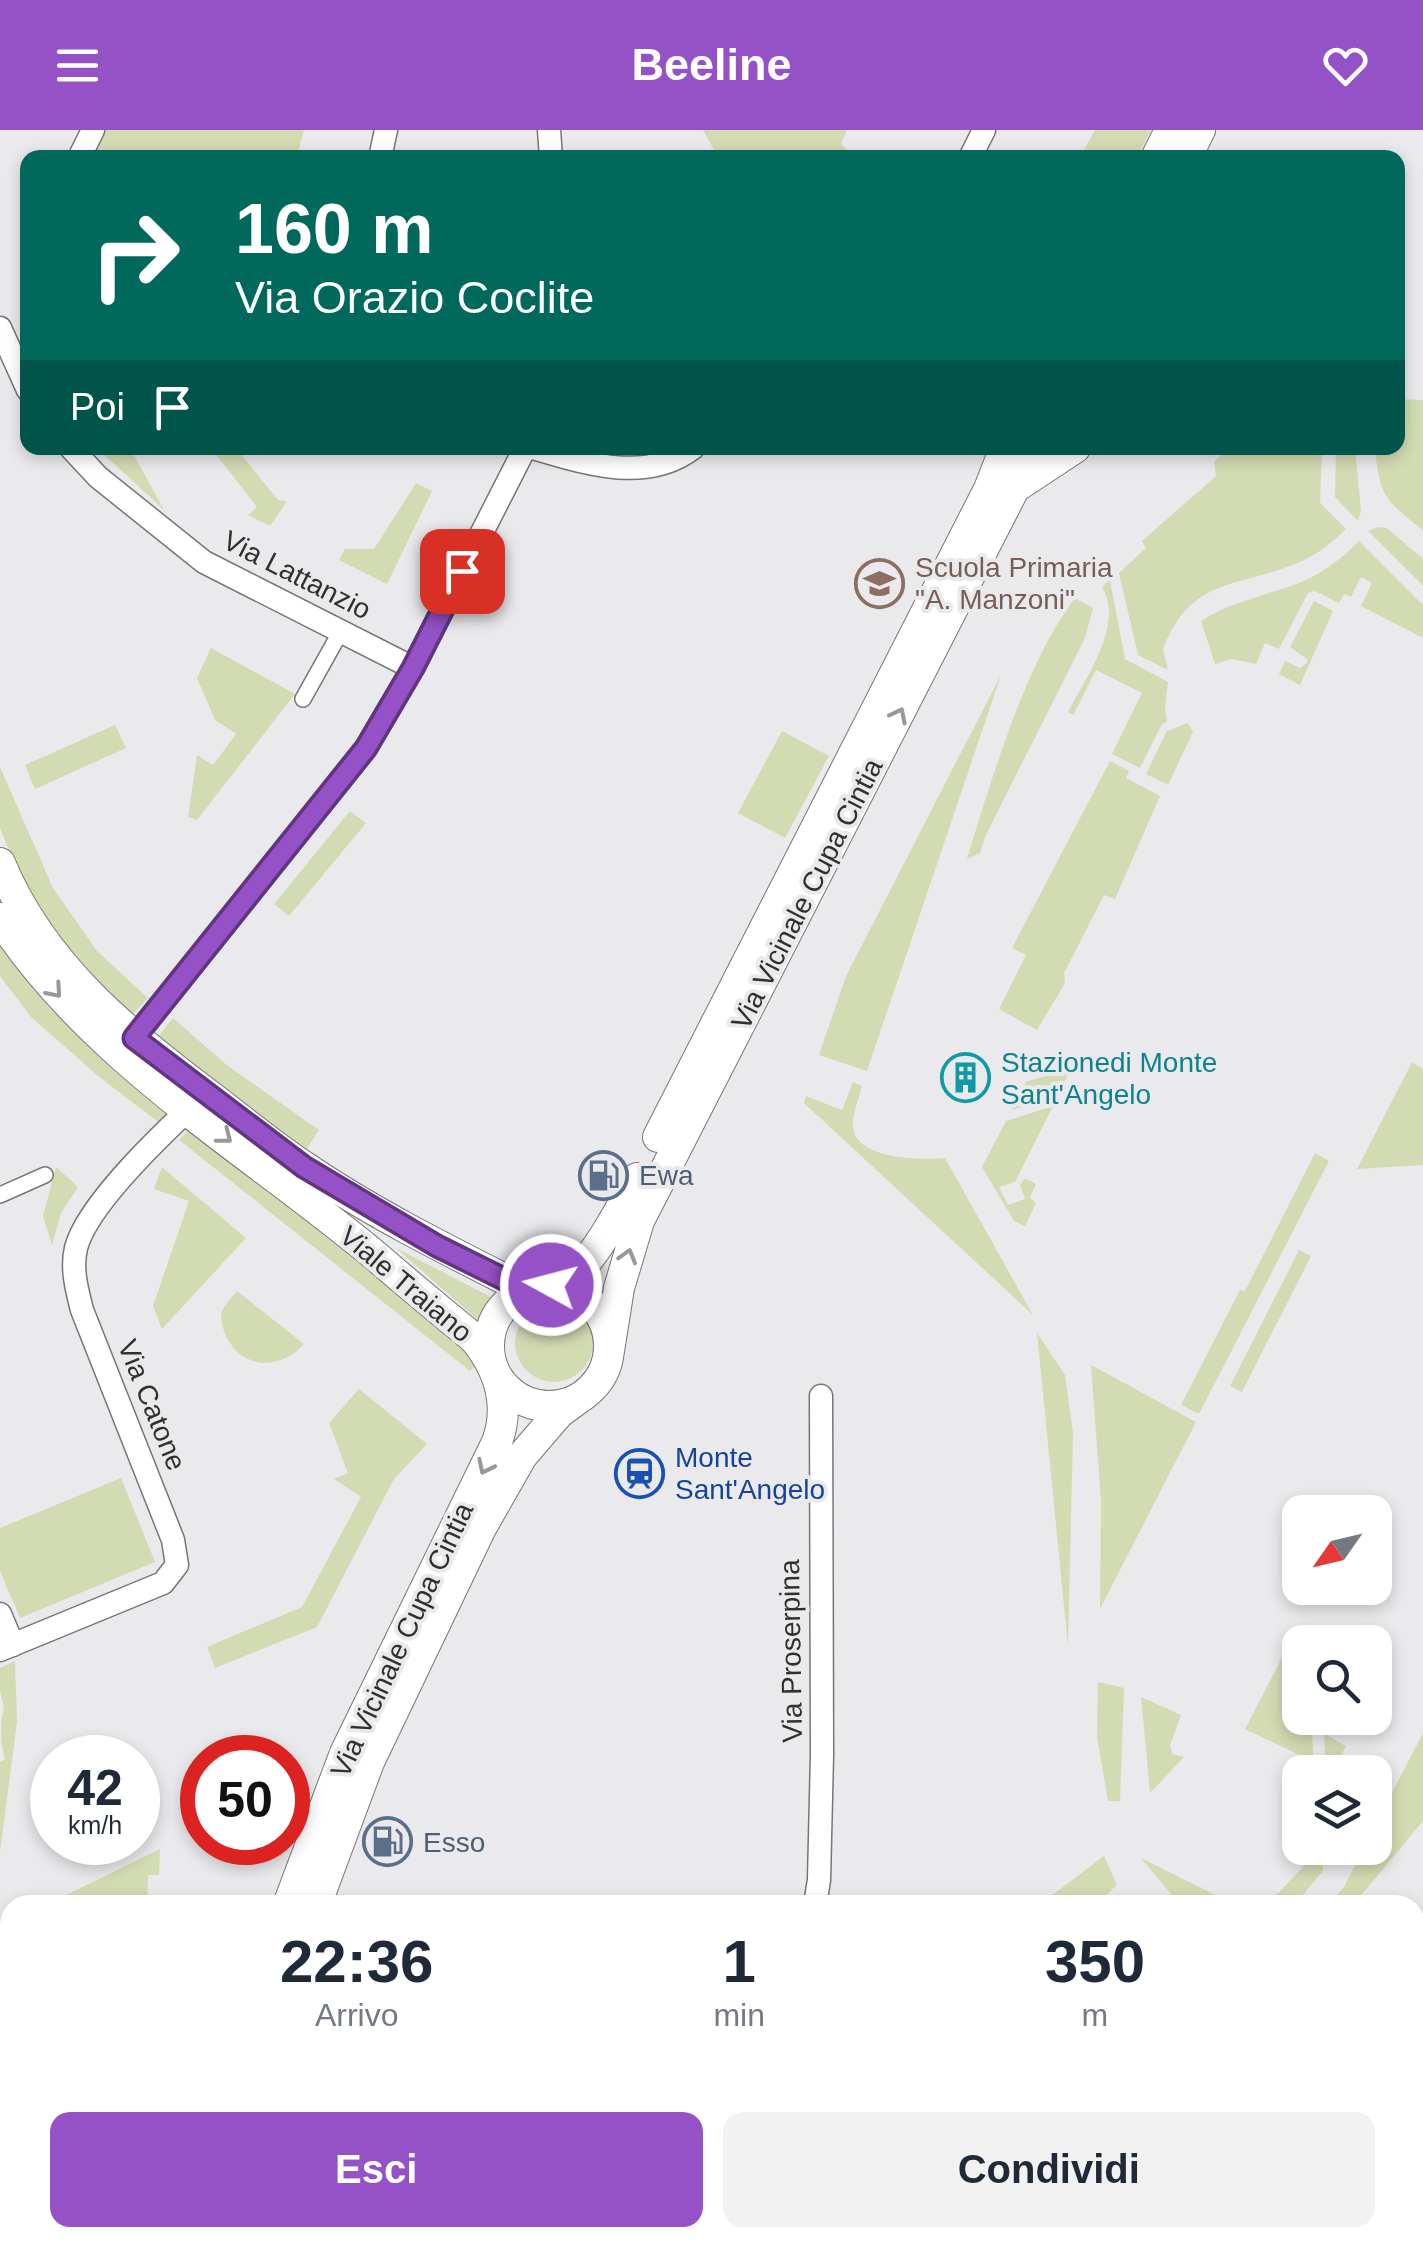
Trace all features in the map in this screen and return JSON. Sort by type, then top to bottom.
[{"type":"main road","points":[[1021,462],[1048,455]]},
{"type":"main road","name":"Via Vicinale Cupa Cintia","points":[[564,1288],[585,1267],[612,1228],[990,489],[1021,462]]},
{"type":"main road","name":"Via Vicinale Cupa Cintia","points":[[608,1351],[619,1288],[638,1220],[1021,462]]},
{"type":"main road","name":"Viale Traiano","points":[[0,863],[5,906],[88,994],[127,1046],[196,1100],[476,1340],[496,1374]]},
{"type":"main road","name":"Viale Traiano","points":[[196,1100],[437,1246],[526,1290]]},
{"type":"main road","points":[[551,1285],[564,1288],[578,1293],[597,1309],[607,1328],[608,1351],[594,1386],[578,1399],[560,1405],[539,1405],[515,1395],[496,1374],[489,1347],[492,1326],[504,1306],[526,1290],[551,1285]]},
{"type":"main road","name":"Via Vicinale Cupa Cintia","points":[[292,1895],[345,1753],[498,1442],[504,1406],[496,1374]]},
{"type":"main road","name":"Via Vicinale Cupa Cintia","points":[[320,1895],[368,1762],[481,1528],[522,1456],[559,1413],[578,1399]]},
{"type":"street","points":[[0,328],[20,372]]},
{"type":"street","name":"Via Lattanzio","points":[[78,455],[98,477],[204,562],[413,668]]},
{"type":"street","points":[[127,1046],[366,748],[413,668],[521,455]]},
{"type":"street","points":[[562,455],[611,467],[650,468],[684,455]]},
{"type":"street","points":[[304,699],[340,631]]},
{"type":"street","name":"Via Catone","points":[[6,1648],[163,1583],[178,1565],[173,1540],[82,1310],[75,1283],[76,1248],[94,1212],[196,1100]]},
{"type":"street","points":[[0,1195],[45,1175]]},
{"type":"street","name":"Via Proserpina","points":[[816,1895],[822,1755],[821,1396]]},
{"type":"street","points":[[0,1614],[6,1648]]},
{"type":"green space","points":[[104,130],[304,130],[299,150],[93,150]]},
{"type":"green space","points":[[703,130],[847,130],[841,144],[847,150],[714,150]]},
{"type":"green space","points":[[1095,130],[1151,130],[1141,150],[1084,150]]},
{"type":"green space","points":[[1405,399],[1423,400],[1423,531],[1392,504],[1379,478],[1376,455],[1405,455]]},
{"type":"green space","points":[[105,455],[134,455],[164,510]]},
{"type":"green space","points":[[216,455],[242,455],[278,500],[287,501],[270,526],[248,515],[257,507]]},
{"type":"green space","points":[[1222,455],[1322,455],[1320,503],[1346,529],[1302,561],[1201,597],[1174,626],[1163,649],[1168,670],[1138,655],[1119,573],[1146,548],[1142,541],[1216,476],[1214,462]]},
{"type":"green space","points":[[1336,455],[1356,455],[1361,511],[1358,521],[1335,497]]},
{"type":"green space","points":[[416,483],[432,491],[387,584],[339,560],[345,549],[374,549]]},
{"type":"green space","points":[[1387,528],[1423,559],[1423,586],[1368,531]]},
{"type":"green space","points":[[1359,541],[1423,605],[1423,638],[1361,606],[1372,583],[1361,577],[1351,597],[1344,594],[1339,603],[1315,591],[1308,593],[1279,649],[1265,643],[1256,664],[1232,659],[1215,664],[1201,621],[1307,579]]},
{"type":"green space","points":[[1110,580],[1125,659],[1168,682],[1167,722],[1162,724],[1140,768],[1112,754],[1142,693],[1096,670],[1073,715],[1068,712],[1106,634],[1108,602],[1102,587]]},
{"type":"green space","points":[[1075,598],[1093,608],[1085,638],[980,853],[967,859],[1026,688],[1057,624]]},
{"type":"green space","points":[[1314,601],[1333,611],[1300,685],[1279,674],[1285,661],[1300,668],[1307,663],[1290,647]]},
{"type":"green space","points":[[211,648],[295,694],[197,820],[188,817],[197,755],[213,765],[236,734],[215,720],[197,678]]},
{"type":"green space","points":[[1001,675],[867,1071],[819,1055],[846,976]]},
{"type":"green space","points":[[1188,723],[1193,732],[1168,785],[1146,774],[1167,731]]},
{"type":"green space","points":[[115,725],[126,748],[35,789],[25,765]]},
{"type":"green space","points":[[782,731],[829,756],[785,838],[738,813]]},
{"type":"green space","points":[[1110,761],[1129,771],[1126,778],[1160,796],[1115,899],[1104,895],[1064,973],[1065,983],[1037,1030],[999,1009],[1026,955],[1012,948]]},
{"type":"green space","points":[[0,767],[53,888],[97,951],[148,998],[132,1015],[81,968],[30,902],[0,828]]},
{"type":"green space","points":[[350,811],[366,823],[289,916],[274,904]]},
{"type":"green space","points":[[0,943],[47,1005],[110,1063],[171,1110],[161,1124],[31,1017],[0,976]]},
{"type":"green space","points":[[173,1018],[228,1066],[319,1130],[304,1153],[157,1038]]},
{"type":"green space","points":[[1412,1062],[1423,1069],[1423,1165],[1357,1169]]},
{"type":"green space","points":[[1071,1068],[1057,1097],[1012,1110],[1026,1082]]},
{"type":"green space","points":[[853,1082],[862,1086],[853,1121],[856,1137],[876,1152],[891,1156],[945,1158],[1033,1315],[804,1103],[806,1096],[842,1110]]},
{"type":"green space","points":[[1053,1106],[1015,1182],[999,1187],[1008,1205],[1025,1199],[1020,1185],[1025,1178],[1036,1184],[1030,1198],[1036,1203],[1025,1226],[1014,1221],[982,1167],[1006,1121]]},
{"type":"green space","points":[[192,1126],[416,1302],[479,1362],[470,1371],[179,1140]]},
{"type":"green space","points":[[1315,1153],[1329,1161],[1199,1414],[1181,1405]]},
{"type":"green space","points":[[56,1167],[78,1187],[61,1213],[52,1245],[43,1216]]},
{"type":"green space","points":[[162,1167],[246,1238],[162,1329],[153,1306],[189,1201],[154,1189]]},
{"type":"green space","points":[[396,1248],[493,1298],[479,1321]]},
{"type":"green space","points":[[1299,1250],[1311,1256],[1242,1392],[1230,1386]]},
{"type":"green space","points":[[237,1291],[304,1344],[273,1362],[262,1363],[241,1355],[225,1334],[221,1317],[223,1308]]},
{"type":"green space","points":[[554,1304],[569,1307],[581,1316],[590,1328],[590,1358],[581,1370],[569,1379],[554,1382],[539,1379],[527,1370],[518,1358],[515,1343],[518,1328],[527,1316],[539,1307]]},
{"type":"green space","points":[[1037,1333],[1065,1375],[1073,1433],[1068,1646]]},
{"type":"green space","points":[[1091,1365],[1196,1422],[1100,1609],[1101,1501]]},
{"type":"green space","points":[[359,1389],[427,1444],[394,1479],[317,1627],[215,1668],[207,1647],[302,1607],[361,1497],[334,1479],[348,1473],[329,1423]]},
{"type":"green space","points":[[121,1478],[155,1562],[20,1618],[0,1571],[0,1528]]},
{"type":"green space","points":[[1282,1658],[1282,1735],[1312,1735],[1314,1755],[1299,1755],[1245,1729]]},
{"type":"green space","points":[[15,1661],[17,1722],[0,1852],[0,1762],[5,1759],[0,1668]]},
{"type":"green space","points":[[1098,1682],[1124,1688],[1120,1801],[1108,1801],[1097,1737]]},
{"type":"green space","points":[[1141,1697],[1181,1715],[1170,1745],[1172,1754],[1184,1757],[1150,1793]]},
{"type":"green space","points":[[1423,1733],[1423,1821],[1392,1858],[1392,1793]]},
{"type":"green space","points":[[1324,1735],[1346,1746],[1342,1755],[1325,1755]]},
{"type":"green space","points":[[1104,1856],[1117,1885],[1106,1895],[1052,1895]]},
{"type":"green space","points":[[1141,1858],[1215,1895],[1172,1895]]},
{"type":"green space","points":[[127,1865],[159,1865],[159,1875],[148,1875],[147,1895],[66,1895]]},
{"type":"green space","points":[[1305,1865],[1322,1865],[1323,1871],[1303,1895],[1276,1895]]},
{"type":"green space","points":[[1355,1865],[1386,1865],[1361,1895],[1337,1895]]},
{"type":"place","name":"Scuola Primaria \"A. Manzoni\"","points":[[880,583]]},
{"type":"place","name":"Stazionedi Monte Sant'Angelo","points":[[966,1078]]},
{"type":"place","name":"Ewa","points":[[604,1175]]},
{"type":"place","name":"Monte Sant'Angelo","points":[[640,1473]]},
{"type":"place","name":"Esso","points":[[388,1842]]},
{"type":"route","points":[[462,571],[413,668],[366,748],[134,1038],[304,1167],[437,1246],[526,1290],[551,1285]]}]
